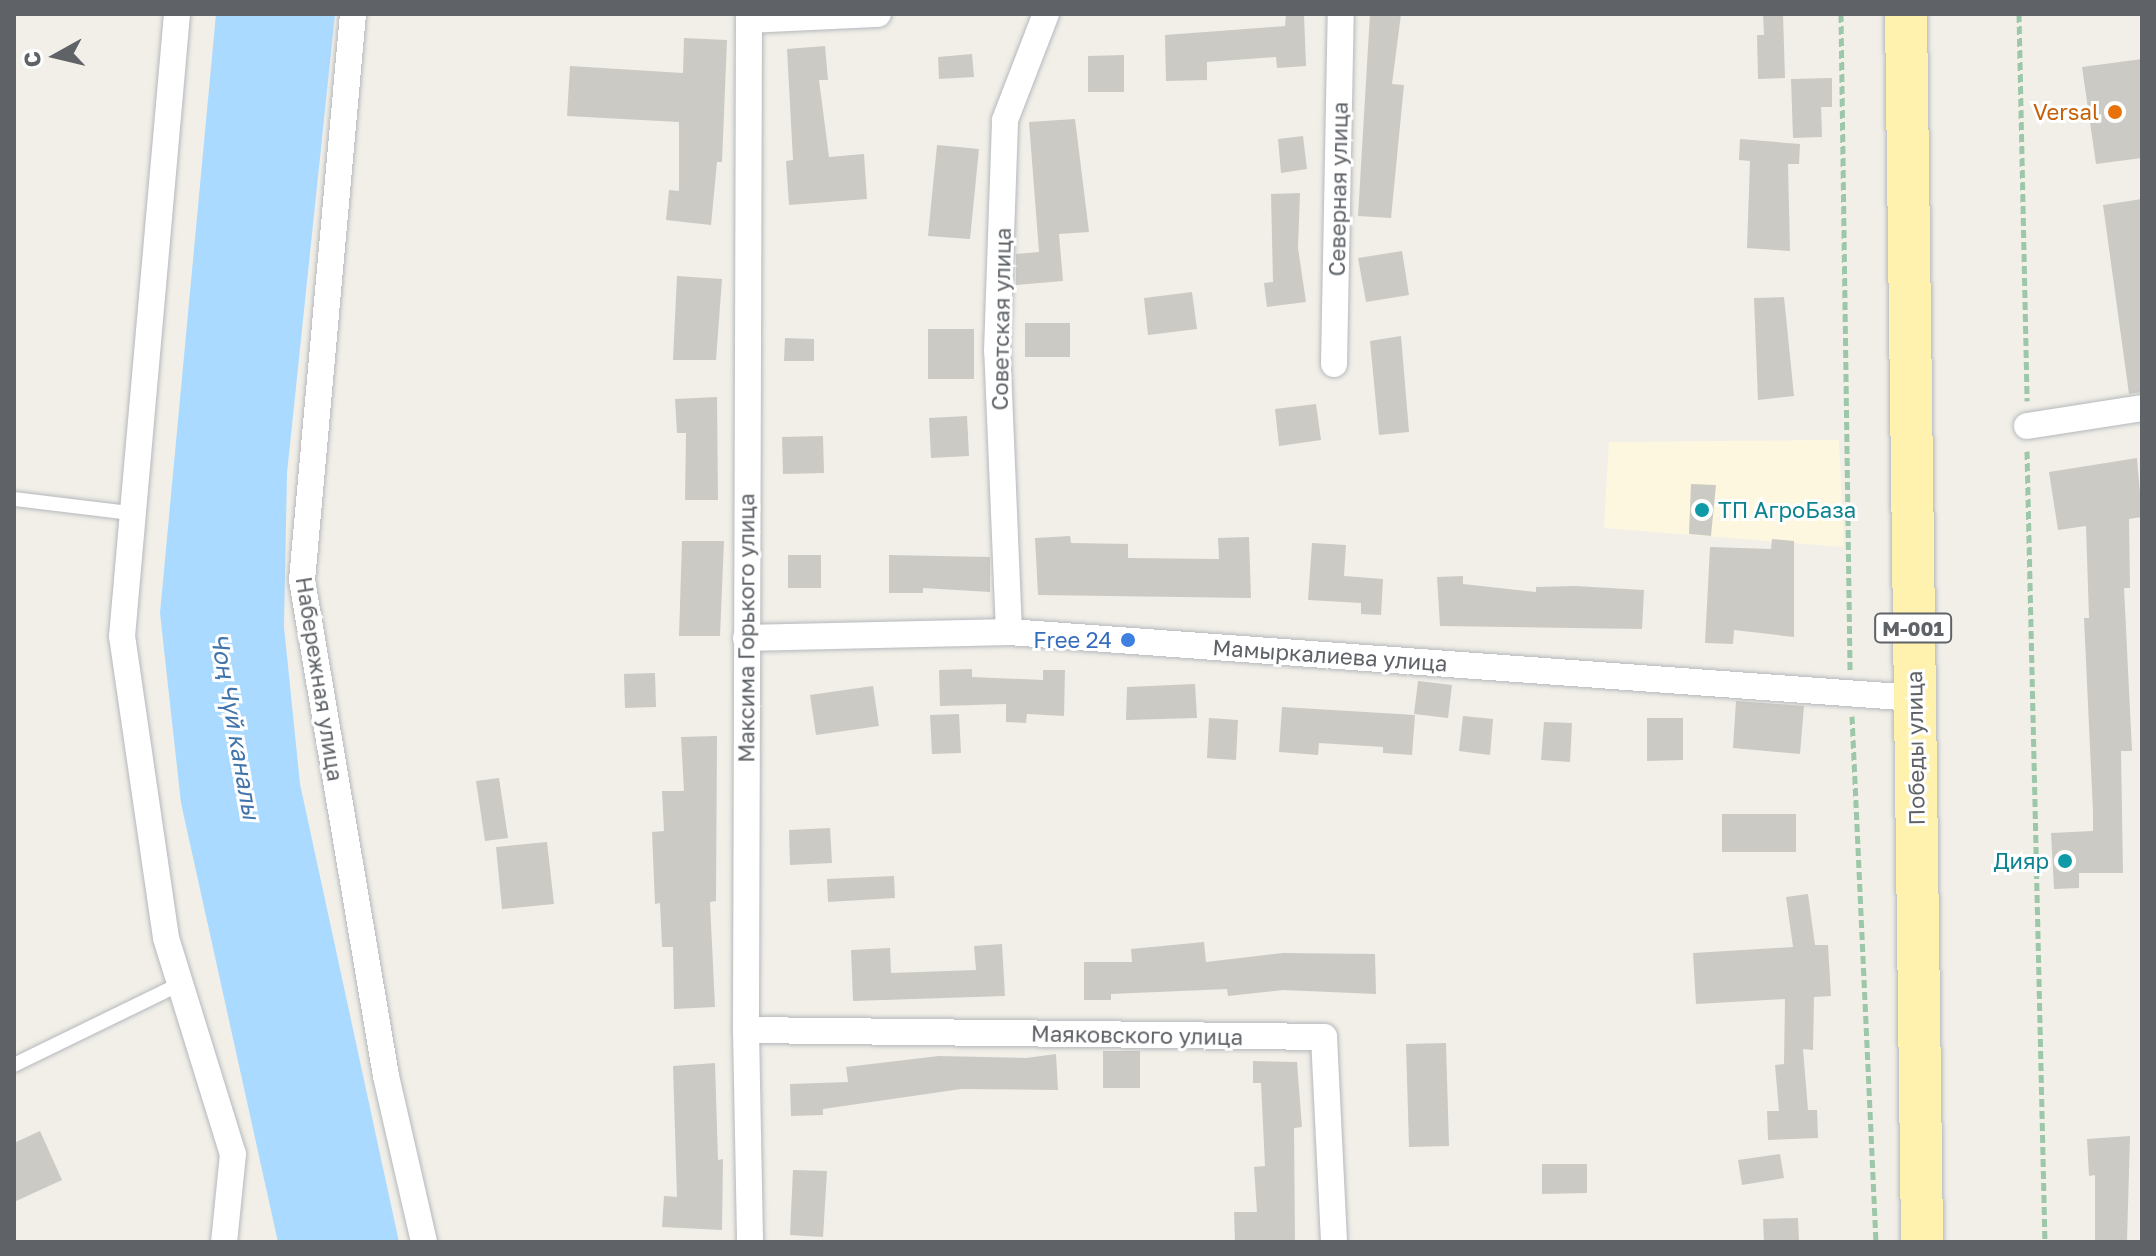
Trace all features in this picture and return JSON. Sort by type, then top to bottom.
[{"type":"main road","name":"Победы улица","points":[[1906,14],[1922,1242]]},
{"type":"street","points":[[177,14],[130,513],[122,636],[166,938],[233,1154],[224,1242]]},
{"type":"street","name":"Набережная улица","points":[[353,14],[302,580],[386,1076],[424,1242]]},
{"type":"street","points":[[749,17],[878,14]]},
{"type":"street","name":"Советская улица","points":[[1009,632],[997,351],[1005,120],[1046,14]]},
{"type":"street","name":"Северная улица","points":[[1334,364],[1341,14]]},
{"type":"street","name":"Максима Горького улица","points":[[749,17],[746,1030],[750,1242]]},
{"type":"street","points":[[2027,426],[2142,408]]},
{"type":"street","name":"Мамыркалиева улица","points":[[746,638],[1009,632],[1915,698]]},
{"type":"street","name":"Маяковского улица","points":[[746,1030],[1324,1037],[1334,1242]]},
{"type":"lane","points":[[14,499],[130,513]]},
{"type":"lane","points":[[14,1065],[180,984]]},
{"type":"path","points":[[1841,14],[1851,692],[1876,1242]]},
{"type":"path","points":[[2019,14],[2045,1242]]},
{"type":"shaded area","points":[[1839,440],[1844,547],[1604,528],[1609,442]]},
{"type":"water","name":"Чоң Чүй каналы","points":[[216,14],[335,14],[287,473],[284,627],[300,784],[399,1242],[278,1242],[181,803],[160,613]]},
{"type":"building","points":[[1286,14],[1304,14],[1306,66],[1277,68],[1276,57],[1207,62],[1207,80],[1166,81],[1165,35],[1285,26]]},
{"type":"building","points":[[1370,14],[1401,14],[1392,84],[1404,85],[1391,218],[1358,216]]},
{"type":"building","points":[[1763,14],[1783,14],[1785,78],[1758,79],[1757,35],[1764,35]]},
{"type":"building","points":[[684,38],[727,40],[722,162],[717,162],[711,225],[666,220],[669,190],[679,191],[679,122],[567,116],[570,66],[683,73]]},
{"type":"building","points":[[825,46],[828,80],[819,80],[829,157],[864,154],[867,199],[789,205],[786,161],[793,160],[787,49]]},
{"type":"building","points":[[972,54],[974,77],[939,79],[938,57]]},
{"type":"building","points":[[1124,55],[1124,92],[1088,92],[1088,56]]},
{"type":"building","name":"Versal","points":[[2142,59],[2142,158],[2096,164],[2082,67]]},
{"type":"building","points":[[1832,78],[1832,107],[1821,107],[1822,137],[1793,138],[1791,79]]},
{"type":"building","points":[[1075,119],[1089,232],[1059,234],[1063,281],[1016,285],[1016,254],[1039,252],[1029,122]]},
{"type":"building","points":[[1303,136],[1307,169],[1281,173],[1278,139]]},
{"type":"building","points":[[1740,139],[1800,144],[1799,164],[1788,164],[1790,251],[1747,248],[1750,161],[1739,160]]},
{"type":"building","points":[[937,145],[979,149],[970,239],[928,236]]},
{"type":"building","points":[[1300,193],[1298,248],[1306,302],[1267,307],[1264,283],[1273,282],[1271,194]]},
{"type":"building","points":[[2142,199],[2142,392],[2129,394],[2103,205]]},
{"type":"building","points":[[1402,251],[1409,295],[1366,302],[1358,258]]},
{"type":"building","points":[[677,276],[722,279],[716,360],[673,360]]},
{"type":"building","points":[[1192,292],[1197,329],[1148,335],[1144,298]]},
{"type":"building","points":[[1784,297],[1794,396],[1758,400],[1754,298]]},
{"type":"building","points":[[1025,323],[1070,323],[1070,357],[1025,357]]},
{"type":"building","points":[[928,329],[974,329],[974,379],[928,379]]},
{"type":"building","points":[[1401,336],[1409,432],[1379,435],[1370,341]]},
{"type":"building","points":[[785,338],[814,339],[814,361],[784,361]]},
{"type":"building","points":[[717,397],[718,500],[685,500],[686,433],[677,433],[675,399]]},
{"type":"building","points":[[1316,404],[1321,440],[1279,446],[1275,409]]},
{"type":"building","points":[[967,416],[969,456],[931,458],[929,418]]},
{"type":"building","points":[[823,436],[824,473],[783,474],[782,437]]},
{"type":"building","points":[[2137,458],[2142,517],[2129,519],[2130,588],[2124,588],[2132,751],[2121,751],[2123,873],[2079,873],[2079,888],[2054,889],[2051,833],[2093,831],[2093,812],[2084,618],[2089,618],[2086,526],[2058,530],[2049,472]]},
{"type":"building","name":"ТП АгроБаза","points":[[1691,484],[1716,485],[1711,536],[1689,534]]},
{"type":"building","points":[[1070,536],[1071,543],[1128,544],[1128,558],[1219,559],[1218,538],[1249,537],[1251,598],[1038,595],[1035,538]]},
{"type":"building","points":[[1772,539],[1794,541],[1794,637],[1734,630],[1733,644],[1705,643],[1710,547],[1771,549]]},
{"type":"building","points":[[682,541],[724,541],[720,636],[679,636]]},
{"type":"building","points":[[1312,543],[1346,545],[1344,576],[1383,579],[1381,615],[1361,614],[1361,603],[1308,600]]},
{"type":"building","points":[[788,555],[821,555],[821,588],[788,588]]},
{"type":"building","points":[[889,555],[990,557],[990,592],[923,588],[923,593],[889,593]]},
{"type":"building","points":[[1463,576],[1463,584],[1536,592],[1536,587],[1575,586],[1644,590],[1642,629],[1440,626],[1437,577]]},
{"type":"building","points":[[972,669],[972,677],[1043,680],[1043,670],[1065,670],[1064,716],[1027,714],[1026,723],[1006,722],[1006,704],[940,706],[939,670]]},
{"type":"building","points":[[655,673],[656,707],[625,708],[624,674]]},
{"type":"building","points":[[1418,681],[1452,685],[1448,718],[1414,714]]},
{"type":"building","points":[[1195,684],[1197,718],[1126,720],[1127,687]]},
{"type":"building","points":[[873,686],[879,726],[816,735],[810,695]]},
{"type":"building","points":[[1736,701],[1804,706],[1800,754],[1733,748]]},
{"type":"building","points":[[1282,707],[1415,715],[1412,755],[1383,753],[1383,747],[1319,743],[1318,755],[1279,752]]},
{"type":"building","points":[[959,714],[961,753],[932,754],[930,715]]},
{"type":"building","points":[[1463,716],[1493,719],[1490,755],[1459,751]]},
{"type":"building","points":[[1209,718],[1238,720],[1236,760],[1207,758]]},
{"type":"building","points":[[1647,718],[1683,718],[1683,760],[1647,761]]},
{"type":"building","points":[[1544,722],[1572,723],[1570,762],[1541,760]]},
{"type":"building","points":[[717,736],[716,901],[710,902],[715,1007],[674,1009],[673,947],[662,947],[660,903],[655,904],[652,832],[664,831],[662,791],[684,791],[681,737]]},
{"type":"building","points":[[499,778],[508,838],[485,841],[476,781]]},
{"type":"building","points":[[1722,814],[1796,814],[1796,852],[1722,852]]},
{"type":"building","points":[[830,828],[832,863],[790,865],[789,830]]},
{"type":"building","points":[[547,842],[554,904],[502,909],[496,847]]},
{"type":"building","points":[[894,876],[895,898],[828,902],[827,879]]},
{"type":"building","points":[[1808,894],[1815,945],[1828,945],[1831,996],[1814,997],[1813,1050],[1803,1049],[1808,1110],[1817,1110],[1818,1138],[1768,1140],[1767,1111],[1779,1111],[1775,1065],[1784,1064],[1785,999],[1696,1004],[1693,953],[1793,947],[1786,897]]},
{"type":"building","points":[[1204,942],[1206,962],[1283,953],[1375,954],[1376,994],[1283,990],[1228,996],[1227,989],[1111,994],[1111,1000],[1084,1000],[1084,962],[1132,962],[1131,949]]},
{"type":"building","points":[[1002,944],[1005,996],[853,1001],[851,950],[890,948],[891,973],[976,970],[974,946]]},
{"type":"building","points":[[1446,1043],[1449,1146],[1409,1147],[1406,1044]]},
{"type":"building","points":[[1103,1051],[1140,1051],[1140,1088],[1103,1088]]},
{"type":"building","points":[[1056,1054],[1058,1090],[961,1089],[823,1109],[823,1115],[791,1116],[790,1084],[848,1082],[846,1067],[939,1056],[1026,1058]]},
{"type":"building","points":[[1253,1061],[1297,1062],[1302,1127],[1294,1128],[1295,1242],[1235,1242],[1234,1212],[1257,1212],[1254,1167],[1265,1166],[1261,1083],[1253,1083]]},
{"type":"building","points":[[715,1063],[718,1160],[723,1159],[722,1230],[662,1227],[664,1196],[677,1197],[673,1066]]},
{"type":"building","points":[[40,1131],[62,1180],[14,1202],[14,1143]]},
{"type":"building","points":[[2130,1136],[2127,1242],[2095,1242],[2095,1175],[2089,1176],[2087,1139]]},
{"type":"building","points":[[1780,1154],[1784,1178],[1742,1185],[1738,1160]]},
{"type":"building","points":[[1542,1164],[1587,1164],[1587,1193],[1542,1194]]},
{"type":"building","points":[[793,1170],[827,1171],[823,1237],[790,1235]]},
{"type":"building","points":[[1798,1218],[1799,1242],[1764,1242],[1763,1219]]},
{"type":"place","name":"Versal","points":[[2115,112]]},
{"type":"place","name":"ТП АгроБаза","points":[[1702,510]]},
{"type":"place","name":"Free 24","points":[[1128,640]]},
{"type":"place","name":"Дияр","points":[[2065,861]]}]
